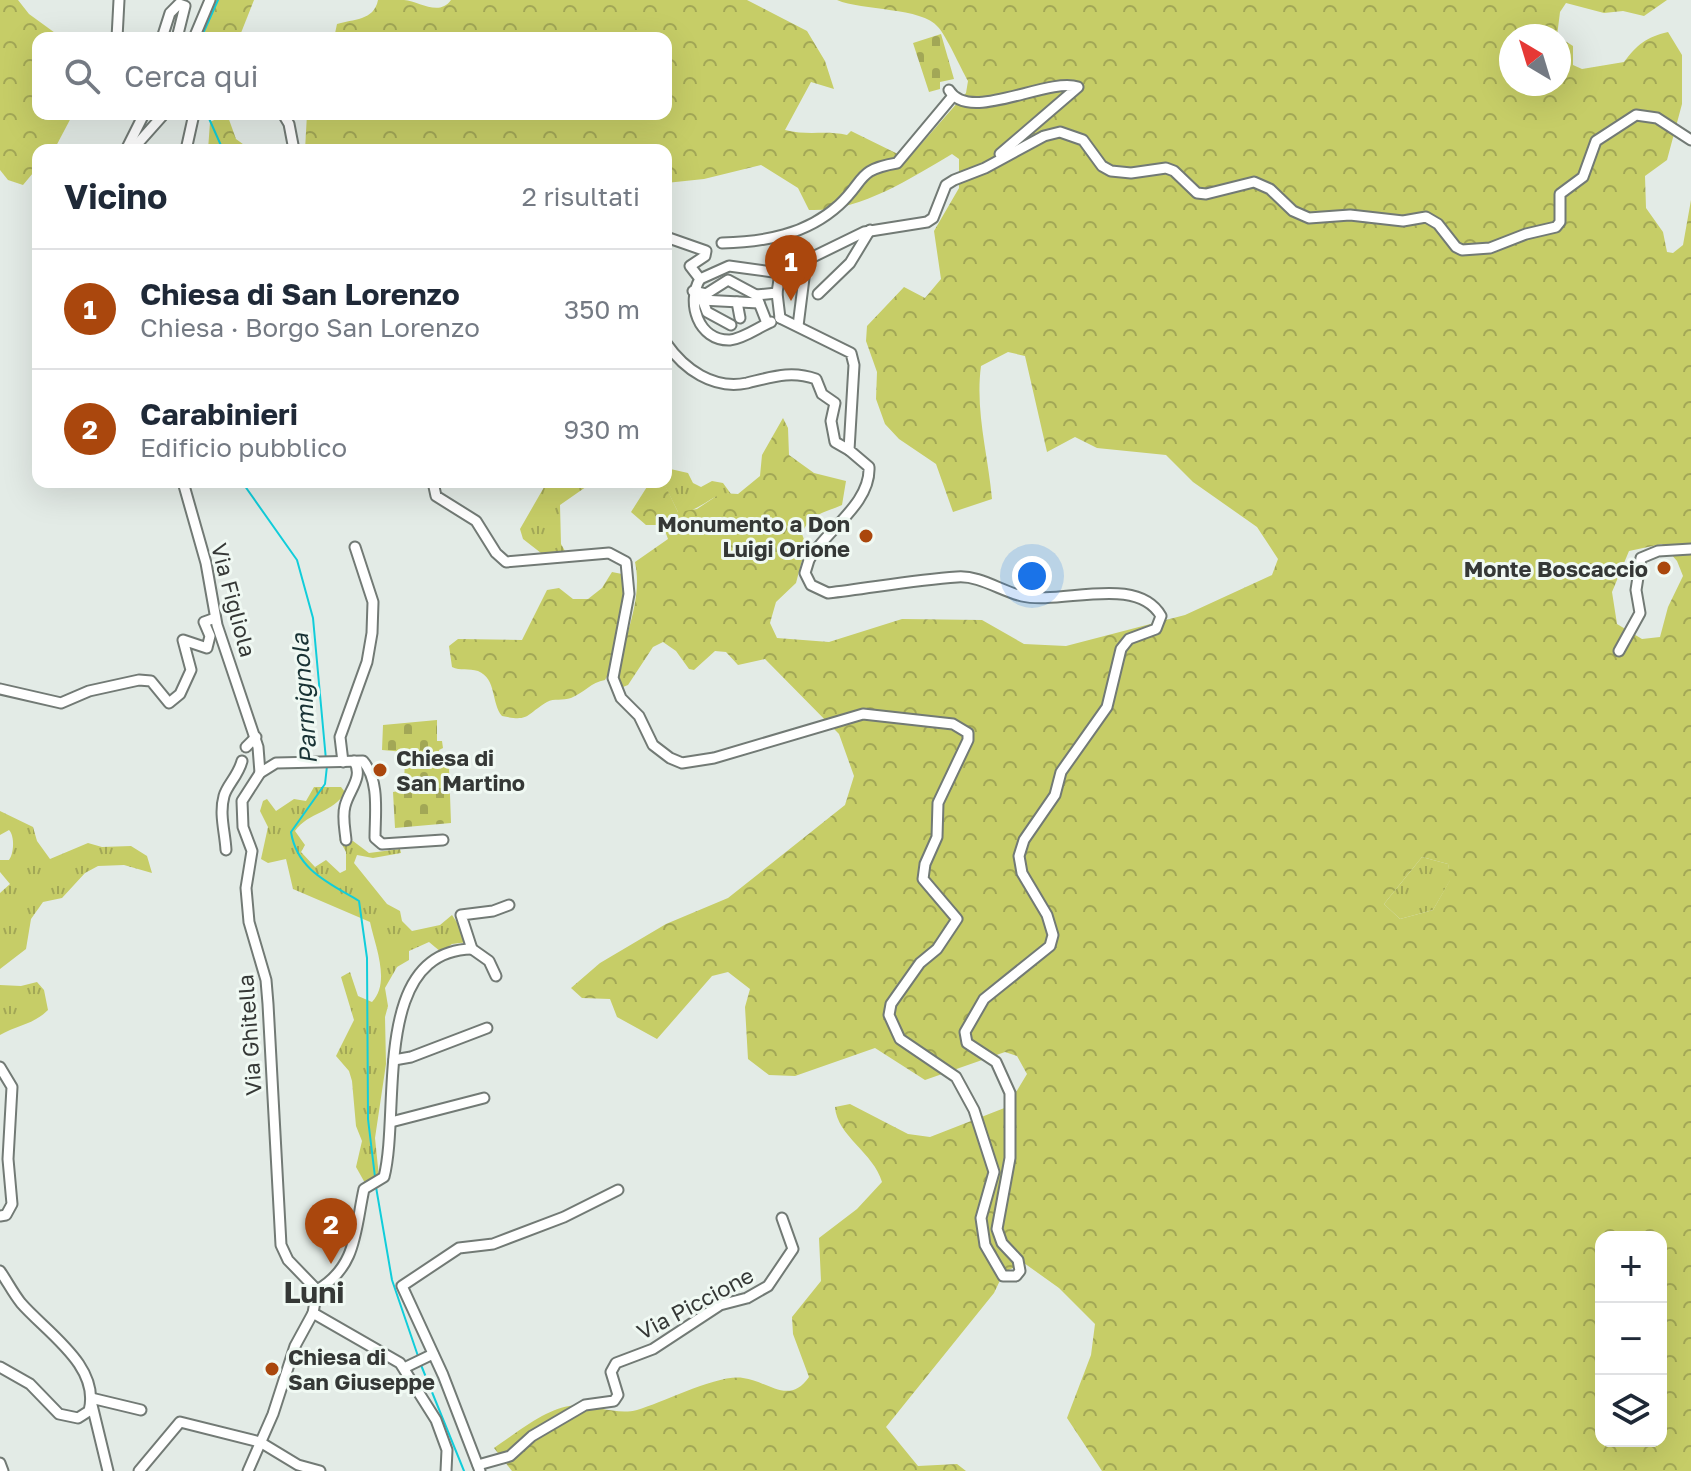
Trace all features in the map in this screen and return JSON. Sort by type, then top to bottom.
[{"type":"street","points":[[117,32],[119,0]]},
{"type":"street","points":[[197,32],[210,0]]},
{"type":"street","points":[[164,32],[170,13],[179,4],[185,6],[178,32]]},
{"type":"street","points":[[722,243],[776,239],[837,206],[871,168],[897,163],[951,93],[983,102],[1008,100],[1045,87],[1078,87],[985,168]]},
{"type":"street","points":[[700,279],[729,266],[780,273],[870,230],[933,218],[946,185],[1044,136],[1065,133],[1083,140],[1102,166],[1111,171],[1131,173],[1166,168],[1174,171],[1197,193],[1206,194],[1254,182],[1270,189],[1293,211],[1309,218],[1350,215],[1403,221],[1426,217],[1438,224],[1456,247],[1474,251],[1556,227],[1560,222],[1560,194],[1583,177],[1596,141],[1636,115],[1657,118],[1691,140]]},
{"type":"street","points":[[129,144],[141,120]]},
{"type":"street","points":[[137,144],[159,120]]},
{"type":"street","points":[[187,144],[191,120]]},
{"type":"street","points":[[287,120],[293,144]]},
{"type":"street","points":[[818,294],[850,263],[870,230]]},
{"type":"street","points":[[672,239],[706,251],[705,256],[690,266],[700,279],[699,295],[693,305],[700,324],[714,335],[736,339],[774,321],[798,326],[851,353],[854,365],[849,450]]},
{"type":"street","points":[[798,326],[806,262]]},
{"type":"street","points":[[774,321],[780,273]]},
{"type":"street","points":[[699,295],[728,280],[757,299],[774,321]]},
{"type":"street","points":[[699,295],[737,302],[777,293]]},
{"type":"street","points":[[699,295],[707,312],[731,325]]},
{"type":"street","points":[[737,302],[740,318]]},
{"type":"street","points":[[434,488],[436,496],[476,521],[496,553],[506,562],[609,553],[626,562],[629,594],[613,678],[621,698],[639,716],[653,745],[670,758],[682,763],[714,758],[863,714],[953,724],[968,733],[968,740],[938,803],[937,837],[925,864],[923,879],[957,919],[937,949],[920,963],[891,1004],[889,1015],[900,1039],[956,1077],[965,1091],[994,1172],[981,1218],[985,1245],[996,1269],[1003,1276],[1010,1277],[1020,1271],[1020,1266],[1002,1243],[997,1229],[1010,1158],[1010,1093],[996,1062],[967,1043],[965,1032],[984,999],[1050,946],[1053,935],[1047,915],[1022,873],[1019,856],[1024,840],[1055,795],[1061,772],[1107,707],[1121,649],[1129,639],[1156,629],[1161,616],[1156,606],[1146,600],[1122,594],[1022,596],[961,576],[828,593],[811,585],[805,573],[809,560],[859,496],[869,476],[869,467],[835,442],[831,421],[835,403],[822,394],[816,379],[810,377],[783,373],[732,384],[694,374],[672,350]]},
{"type":"street","name":"Via Figliola","points":[[185,488],[206,563],[215,618],[256,737],[260,773]]},
{"type":"street","points":[[338,762],[340,737],[367,662],[372,633],[373,602],[355,547]]},
{"type":"street","points":[[1619,651],[1640,613],[1636,590],[1641,558],[1658,551],[1691,549]]},
{"type":"street","points":[[0,689],[61,703],[89,691],[139,680],[151,681],[169,703],[180,694],[191,670],[183,640],[207,648],[210,636],[204,622],[215,618]]},
{"type":"street","points":[[246,747],[256,737]]},
{"type":"street","points":[[226,850],[222,822],[225,792],[237,779],[242,761]]},
{"type":"street","points":[[346,840],[345,806],[358,769],[354,761]]},
{"type":"street","points":[[260,773],[276,763],[363,761],[373,779],[378,841],[397,844],[443,840]]},
{"type":"street","name":"Via Ghitella","points":[[260,773],[242,801],[242,816],[252,851],[246,888],[249,922],[266,980],[278,1226],[288,1260],[317,1290]]},
{"type":"street","points":[[496,976],[489,961],[472,949],[461,915],[509,905]]},
{"type":"street","points":[[248,1471],[273,1414],[295,1346],[313,1313],[317,1290],[328,1284],[350,1258],[364,1189],[383,1178],[400,1012],[414,981],[446,952],[472,949]]},
{"type":"street","points":[[394,1060],[411,1057],[487,1028]]},
{"type":"street","points":[[0,1067],[12,1087],[8,1159],[12,1204],[6,1215],[0,1216]]},
{"type":"street","points":[[391,1122],[484,1098]]},
{"type":"street","points":[[479,1468],[402,1286],[459,1248],[493,1244],[564,1217],[618,1190]]},
{"type":"street","name":"Via Piccione","points":[[479,1468],[510,1456],[532,1436],[585,1405],[614,1401],[618,1395],[611,1372],[616,1363],[653,1349],[720,1305],[747,1298],[768,1286],[793,1249],[782,1218]]},
{"type":"street","points":[[0,1271],[21,1302],[79,1364],[108,1471]]},
{"type":"street","points":[[313,1313],[407,1366],[436,1420],[447,1450],[446,1471]]},
{"type":"street","points":[[407,1366],[430,1355]]},
{"type":"street","points":[[0,1367],[30,1384],[53,1409],[69,1418],[85,1415],[91,1401]]},
{"type":"street","points":[[91,1401],[141,1410]]},
{"type":"street","points":[[139,1471],[180,1422],[260,1442],[298,1465],[320,1471]]},
{"type":"street","points":[[0,1463],[3,1471]]},
{"type":"green space","points":[[0,0],[18,0],[29,14],[54,32],[32,32],[32,120],[70,120],[57,144],[32,144],[32,174],[23,185],[8,180],[0,170]]},
{"type":"green space","points":[[213,0],[254,0],[241,32],[203,32]]},
{"type":"green space","points":[[378,0],[404,0],[435,8],[451,0],[747,0],[807,31],[825,61],[834,89],[811,82],[785,130],[847,135],[851,131],[908,159],[966,93],[968,81],[945,38],[930,21],[906,13],[837,0],[1667,0],[1644,16],[1623,11],[1604,13],[1566,3],[1560,12],[1558,24],[1499,24],[1499,96],[1571,96],[1571,45],[1573,65],[1582,69],[1624,62],[1643,42],[1668,32],[1682,55],[1682,104],[1667,160],[1645,176],[1646,208],[1663,232],[1667,252],[1673,253],[1683,245],[1691,200],[1691,1471],[1102,1471],[1067,1418],[1091,1355],[1095,1324],[1059,1288],[1024,1263],[1004,1272],[994,1293],[886,1427],[918,1466],[957,1464],[966,1471],[512,1471],[494,1448],[530,1423],[559,1408],[577,1406],[612,1411],[637,1410],[732,1378],[752,1380],[786,1391],[801,1385],[809,1377],[793,1334],[792,1317],[821,1281],[819,1238],[857,1209],[882,1182],[872,1162],[842,1127],[835,1107],[850,1104],[908,1134],[930,1137],[1007,1107],[1027,1074],[1017,1056],[1005,1052],[925,1080],[875,1048],[795,1076],[769,1075],[748,1059],[745,1007],[750,989],[728,972],[712,976],[657,1039],[617,1017],[610,999],[582,998],[571,988],[600,963],[666,924],[728,898],[845,805],[854,776],[839,734],[765,659],[738,665],[726,652],[715,651],[694,670],[689,669],[676,651],[663,642],[653,647],[628,685],[623,687],[618,682],[634,608],[635,562],[668,539],[663,525],[646,525],[631,512],[646,488],[666,488],[678,512],[697,509],[721,493],[738,494],[760,476],[762,455],[783,418],[788,428],[789,455],[814,473],[846,481],[842,505],[823,512],[805,527],[802,534],[806,545],[796,583],[776,602],[770,623],[777,638],[829,642],[902,619],[982,620],[1024,644],[1066,646],[1185,615],[1272,575],[1278,559],[1257,527],[1193,482],[1166,455],[1097,448],[1075,437],[1047,452],[1025,356],[1008,352],[981,366],[981,416],[992,499],[953,512],[936,464],[899,439],[885,424],[876,399],[877,372],[866,341],[867,326],[904,287],[925,298],[941,279],[934,231],[959,188],[959,159],[952,154],[865,200],[847,206],[809,210],[798,188],[761,165],[704,179],[672,182],[672,144],[305,144],[307,120],[672,120],[672,32],[335,32],[337,24],[367,16]],"holes":[[[1662,544],[1677,561],[1683,576],[1668,607],[1660,637],[1642,639],[1617,624],[1612,592],[1629,551]],[[1422,857],[1448,864],[1450,880],[1433,910],[1400,919],[1384,904]]]},
{"type":"green space","points":[[941,34],[954,79],[940,82],[940,89],[929,92],[913,43]]},
{"type":"green space","points":[[229,120],[236,139],[243,144],[208,144],[210,122]]},
{"type":"green space","points":[[672,469],[688,473],[693,483],[701,487],[712,481],[723,483],[731,494],[717,496],[693,510],[678,512],[666,488],[672,488]]},
{"type":"green space","points":[[544,488],[584,488],[560,505],[561,544],[565,551],[541,553],[523,539],[520,529]]},
{"type":"green space","points":[[612,572],[622,574],[625,593],[610,671],[605,680],[571,698],[547,702],[527,716],[511,718],[502,716],[484,675],[475,670],[452,667],[449,646],[458,639],[522,640],[547,590],[559,588],[573,599],[588,599],[602,588]]},
{"type":"green space","points":[[437,720],[437,741],[442,741],[443,748],[439,750],[441,767],[449,767],[451,823],[395,828],[393,792],[404,790],[405,752],[382,750],[383,725]]},
{"type":"green space","points":[[314,787],[341,787],[345,792],[334,804],[295,831],[305,845],[301,852],[315,867],[326,860],[340,873],[346,870],[346,852],[339,839],[345,843],[353,841],[369,853],[400,849],[401,853],[373,858],[357,855],[354,863],[387,904],[400,911],[402,921],[412,931],[440,925],[452,915],[468,939],[468,942],[452,944],[441,952],[429,942],[409,951],[409,960],[397,967],[385,988],[388,1006],[385,1017],[386,1064],[375,1138],[379,1177],[365,1183],[356,1167],[362,1141],[356,1126],[352,1081],[349,1071],[336,1056],[354,1020],[341,977],[350,972],[358,996],[372,1002],[378,994],[380,964],[370,922],[293,889],[286,859],[268,863],[261,859],[268,827],[260,811],[263,801],[267,799],[276,811],[294,799],[306,801]]},
{"type":"green space","points":[[0,811],[33,827],[37,841],[50,859],[88,843],[102,847],[131,846],[147,856],[152,873],[124,865],[98,866],[85,873],[62,898],[43,902],[31,919],[26,949],[0,969],[0,893],[10,884],[0,872],[0,860],[9,860],[13,845],[9,830],[0,835]]},
{"type":"green space","points":[[1422,857],[1448,864],[1451,879],[1433,910],[1400,919],[1384,904]]},
{"type":"green space","points":[[37,982],[44,990],[48,1010],[37,1019],[0,1035],[0,985],[21,986]]},
{"type":"waterway","name":"Parmignola","points":[[204,32],[218,0]]},
{"type":"waterway","name":"Parmignola","points":[[210,120],[220,144]]},
{"type":"waterway","name":"Parmignola","points":[[246,488],[297,560],[313,618],[326,760]]},
{"type":"waterway","name":"Parmignola","points":[[327,766],[325,784],[291,832],[294,845],[307,866],[359,901],[367,958],[368,1119],[375,1177]]},
{"type":"waterway","points":[[376,1187],[392,1280],[419,1359]]},
{"type":"waterway","points":[[421,1365],[464,1471]]},
{"type":"place","name":"Chiesa di San Lorenzo","points":[[791,301]]},
{"type":"place","name":"Monumento a Don Luigi Orione","points":[[866,536]]},
{"type":"place","name":"Monte Boscaccio","points":[[1664,568]]},
{"type":"place","name":"Chiesa di San Martino","points":[[380,770]]},
{"type":"place","name":"Carabinieri","points":[[331,1264]]},
{"type":"place","name":"Chiesa di San Giuseppe","points":[[272,1369]]},
{"type":"district","name":"Luni","points":[[314,1292]]}]
